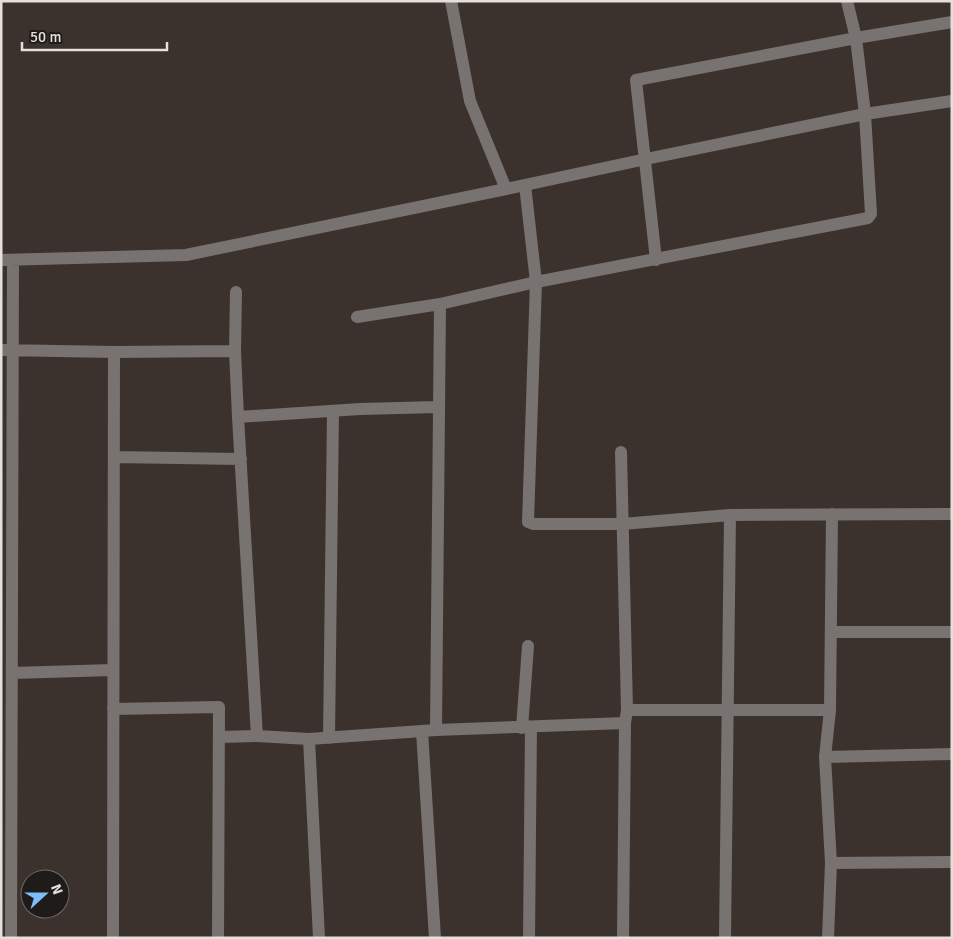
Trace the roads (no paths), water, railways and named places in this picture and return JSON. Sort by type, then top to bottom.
[{"type":"street","points":[[450,1],[470,101],[506,189]]},
{"type":"street","points":[[357,317],[440,304],[536,282],[868,218],[872,214],[865,114],[856,38],[847,1]]},
{"type":"street","points":[[656,260],[636,80],[856,38],[952,22]]},
{"type":"street","points":[[11,938],[7,260],[186,255],[865,114],[952,101]]},
{"type":"street","points":[[525,185],[536,282],[528,522],[533,524],[622,524],[730,516],[952,514]]},
{"type":"street","points":[[236,292],[235,351],[238,417],[257,736]]},
{"type":"street","points":[[436,730],[440,304]]},
{"type":"street","points":[[7,350],[114,352],[235,351]]},
{"type":"street","points":[[113,938],[114,352]]},
{"type":"street","points":[[238,417],[360,409],[438,407]]},
{"type":"street","points":[[329,738],[333,412]]},
{"type":"street","points":[[621,452],[626,717],[622,938]]},
{"type":"street","points":[[114,457],[240,458]]},
{"type":"street","points":[[828,938],[831,863],[825,757],[830,710],[832,514]]},
{"type":"street","points":[[725,938],[730,516]]},
{"type":"street","points":[[831,632],[952,632]]},
{"type":"street","points":[[528,646],[526,728],[529,938]]},
{"type":"street","points":[[8,665],[113,670]]},
{"type":"street","points":[[113,709],[219,708],[218,938]]},
{"type":"street","points":[[219,737],[257,736],[309,739],[436,730],[526,728],[626,717],[727,710],[830,710]]},
{"type":"street","points":[[422,731],[435,938]]},
{"type":"street","points":[[309,739],[319,938]]},
{"type":"street","points":[[825,757],[952,754]]},
{"type":"street","points":[[831,863],[952,862]]}]
